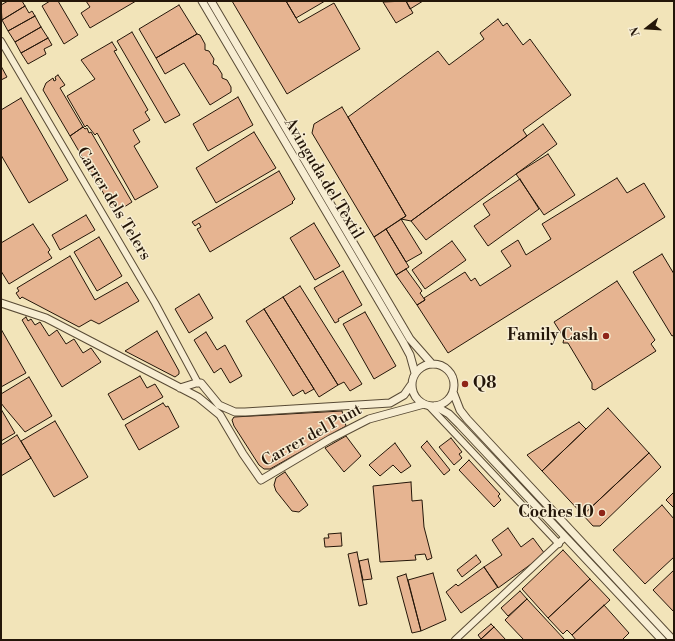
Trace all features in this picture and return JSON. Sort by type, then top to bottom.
[{"type":"street","name":"Avinguda del Tèxtil","points":[[202,1],[403,342],[410,356],[415,373]]},
{"type":"street","name":"Avinguda del Tèxtil","points":[[211,1],[410,339],[432,364]]},
{"type":"street","name":"Carrer dels Telers","points":[[1,41],[155,303],[195,384]]},
{"type":"street","points":[[1,303],[46,318],[180,388],[216,411],[226,424]]},
{"type":"street","points":[[180,388],[195,384],[203,385],[204,389],[219,405],[234,412],[384,404],[400,398],[411,385],[415,373],[422,366],[432,364],[441,365],[449,372],[454,382],[453,392],[460,410],[467,419],[673,640]]},
{"type":"street","points":[[194,396],[190,389],[195,384]]},
{"type":"street","points":[[411,385],[414,396],[429,406],[449,414],[460,425],[662,640]]},
{"type":"street","points":[[194,396],[202,396],[204,389]]},
{"type":"street","points":[[429,406],[446,402],[453,392]]},
{"type":"street","points":[[429,406],[559,544]]},
{"type":"street","name":"Carrer del Punt","points":[[226,424],[243,454],[261,480],[356,425],[379,415],[429,406]]},
{"type":"street","points":[[226,424],[228,416],[234,412]]},
{"type":"street","points":[[455,640],[566,537]]},
{"type":"building","points":[[8,1],[22,1],[25,6],[2,20],[1,5]]},
{"type":"building","points":[[50,1],[58,1],[78,35],[64,44],[42,6]]},
{"type":"building","points":[[86,1],[136,1],[90,28],[81,13],[90,7]]},
{"type":"building","points":[[232,1],[286,1],[299,23],[334,3],[360,49],[287,94]]},
{"type":"building","points":[[286,1],[325,1],[296,18]]},
{"type":"building","points":[[406,1],[413,13],[396,23],[383,2]]},
{"type":"building","points":[[406,1],[423,1],[410,9]]},
{"type":"building","points":[[179,5],[197,34],[156,58],[139,29]]},
{"type":"building","points":[[25,6],[29,13],[32,11],[35,16],[8,31],[2,20]]},
{"type":"building","points":[[35,16],[41,27],[15,42],[8,31]]},
{"type":"building","points":[[498,19],[503,26],[507,23],[523,45],[530,39],[571,95],[523,130],[527,136],[411,221],[401,219],[406,216],[348,117],[438,51],[449,65],[484,39],[480,33]]},
{"type":"building","points":[[41,27],[48,38],[21,53],[15,42]]},
{"type":"building","points":[[132,32],[180,115],[165,123],[117,41]]},
{"type":"building","points":[[197,34],[200,35],[205,44],[205,50],[209,51],[214,59],[213,64],[217,66],[222,74],[222,78],[227,80],[231,87],[231,92],[210,105],[184,63],[165,74],[156,58]]},
{"type":"building","points":[[48,38],[52,45],[44,49],[46,54],[28,64],[21,53]]},
{"type":"building","points":[[112,42],[117,50],[114,51],[148,110],[145,112],[150,120],[133,130],[140,142],[134,146],[158,187],[135,200],[97,133],[95,135],[87,125],[85,127],[67,96],[95,79],[81,60]]},
{"type":"building","points":[[1,66],[7,77],[1,80]]},
{"type":"building","points":[[58,75],[65,85],[60,88],[83,127],[70,136],[43,90],[46,83],[53,78],[54,81],[56,80],[55,77]]},
{"type":"building","points":[[238,97],[253,125],[208,151],[193,124]]},
{"type":"building","points":[[21,98],[68,180],[29,203],[1,155],[1,110]]},
{"type":"building","points":[[342,107],[406,216],[374,237],[312,133],[314,124]]},
{"type":"building","points":[[543,124],[557,144],[426,240],[411,221]]},
{"type":"building","points":[[83,127],[85,129],[87,128],[89,133],[91,132],[132,202],[115,213],[70,136]]},
{"type":"building","points":[[254,132],[276,168],[216,203],[196,168]]},
{"type":"building","points":[[548,154],[575,195],[544,215],[516,174]]},
{"type":"building","points":[[279,171],[295,199],[292,202],[293,203],[210,252],[197,229],[201,227],[199,223],[195,226],[192,222]]},
{"type":"building","points":[[617,178],[627,193],[644,183],[665,217],[448,353],[417,305],[425,300],[424,298],[465,272],[471,281],[475,278],[480,286],[511,266],[501,251],[518,240],[526,255],[551,239],[542,224]]},
{"type":"building","points":[[520,179],[539,209],[488,246],[474,226],[490,215],[483,204]]},
{"type":"building","points":[[86,215],[95,230],[60,250],[52,235]]},
{"type":"building","points":[[401,219],[422,253],[406,262],[386,229]]},
{"type":"building","points":[[314,223],[340,266],[315,280],[290,238]]},
{"type":"building","points":[[33,224],[50,250],[48,252],[52,258],[9,284],[1,271],[1,243]]},
{"type":"building","points":[[386,229],[409,267],[396,275],[374,237]]},
{"type":"building","points":[[99,237],[122,276],[97,291],[74,252]]},
{"type":"building","points":[[452,241],[466,260],[425,289],[412,270]]},
{"type":"building","points":[[662,254],[674,274],[674,335],[672,336],[633,272]]},
{"type":"building","points":[[70,256],[95,300],[127,282],[139,301],[99,324],[91,320],[79,327],[22,297],[20,299],[16,293],[19,291],[17,288]]},
{"type":"building","points":[[406,269],[422,291],[420,293],[425,300],[417,305],[396,275]]},
{"type":"building","points":[[343,271],[362,305],[338,319],[339,321],[335,323],[314,288]]},
{"type":"building","points":[[617,281],[655,340],[651,344],[656,351],[595,390],[592,389],[592,383],[568,343],[563,343],[564,338],[554,322]]},
{"type":"building","points":[[300,286],[362,384],[350,391],[344,382],[338,385],[283,297]]},
{"type":"building","points":[[199,294],[213,318],[189,333],[175,309]]},
{"type":"building","points":[[283,297],[338,385],[319,397],[264,309]]},
{"type":"building","points":[[264,309],[314,389],[305,394],[303,390],[293,396],[246,321]]},
{"type":"building","points":[[365,312],[396,366],[374,379],[343,324]]},
{"type":"building","points":[[26,317],[28,321],[31,319],[35,325],[40,322],[49,336],[57,330],[66,344],[74,339],[83,353],[91,348],[101,362],[62,387],[22,320]]},
{"type":"building","points":[[1,329],[26,373],[1,387]]},
{"type":"building","points":[[157,331],[179,371],[179,374],[175,377],[125,351]]},
{"type":"building","points":[[206,332],[217,350],[225,345],[242,376],[230,383],[221,368],[214,373],[194,340]]},
{"type":"building","points":[[140,376],[147,388],[155,384],[163,397],[123,420],[108,394]]},
{"type":"building","points":[[29,377],[52,416],[25,432],[1,403],[1,394]]},
{"type":"building","points":[[163,403],[166,407],[168,406],[179,427],[139,450],[125,425]]},
{"type":"building","points":[[608,408],[649,453],[583,515],[542,471]]},
{"type":"building","points":[[1,409],[15,433],[1,441]]},
{"type":"building","points":[[342,411],[346,426],[270,469],[264,469],[259,465],[234,426],[232,420],[234,417]]},
{"type":"building","points":[[55,421],[88,477],[54,497],[21,441]]},
{"type":"building","points":[[579,422],[586,429],[542,471],[527,455]]},
{"type":"building","points":[[17,435],[31,458],[1,476],[1,445]]},
{"type":"building","points":[[346,436],[361,456],[344,472],[325,448]]},
{"type":"building","points":[[451,438],[462,452],[459,454],[462,458],[454,465],[439,447]]},
{"type":"building","points":[[427,441],[450,470],[444,475],[421,447]]},
{"type":"building","points":[[395,443],[411,466],[401,473],[393,465],[380,476],[369,465]]},
{"type":"building","points":[[649,453],[661,467],[600,526],[593,526],[583,515]]},
{"type":"building","points":[[469,460],[500,494],[498,496],[501,500],[494,507],[459,470]]},
{"type":"building","points":[[285,472],[308,505],[299,512],[292,511],[276,491],[274,485],[276,478]]},
{"type":"building","points":[[411,482],[412,501],[422,500],[424,527],[432,558],[427,560],[425,554],[415,555],[416,560],[380,562],[373,486]]},
{"type":"building","points":[[674,492],[674,508],[666,500]]},
{"type":"building","points":[[662,505],[674,519],[674,557],[645,584],[613,550]]},
{"type":"building","points":[[508,528],[521,547],[533,538],[545,554],[498,588],[484,567],[502,555],[492,540]]},
{"type":"building","points":[[341,533],[342,546],[325,547],[324,538],[329,538],[328,534]]},
{"type":"building","points":[[563,550],[590,579],[548,618],[522,589]]},
{"type":"building","points":[[357,552],[367,604],[359,606],[348,554]]},
{"type":"building","points":[[476,555],[481,562],[462,577],[457,570]]},
{"type":"building","points":[[368,559],[372,579],[363,580],[359,561]]},
{"type":"building","points":[[484,567],[498,587],[461,613],[446,592],[456,584],[458,586]]},
{"type":"building","points":[[674,570],[674,612],[653,590]]},
{"type":"building","points":[[433,573],[446,620],[421,631],[408,580]]},
{"type":"building","points":[[406,574],[421,631],[412,633],[397,577]]},
{"type":"building","points":[[590,579],[610,600],[572,635],[567,630],[563,634],[548,618]]},
{"type":"building","points":[[520,591],[527,599],[508,616],[501,608]]},
{"type":"building","points":[[527,599],[565,640],[524,640],[505,620]]},
{"type":"building","points":[[604,605],[629,633],[622,640],[576,640],[572,635]]},
{"type":"building","points":[[491,624],[494,627],[481,639],[478,635]]},
{"type":"building","points":[[494,627],[506,640],[481,639]]},
{"type":"place","name":"Family Cash","points":[[606,336]]},
{"type":"place","name":"Q8","points":[[465,384]]},
{"type":"place","name":"Coches 10","points":[[602,513]]}]
